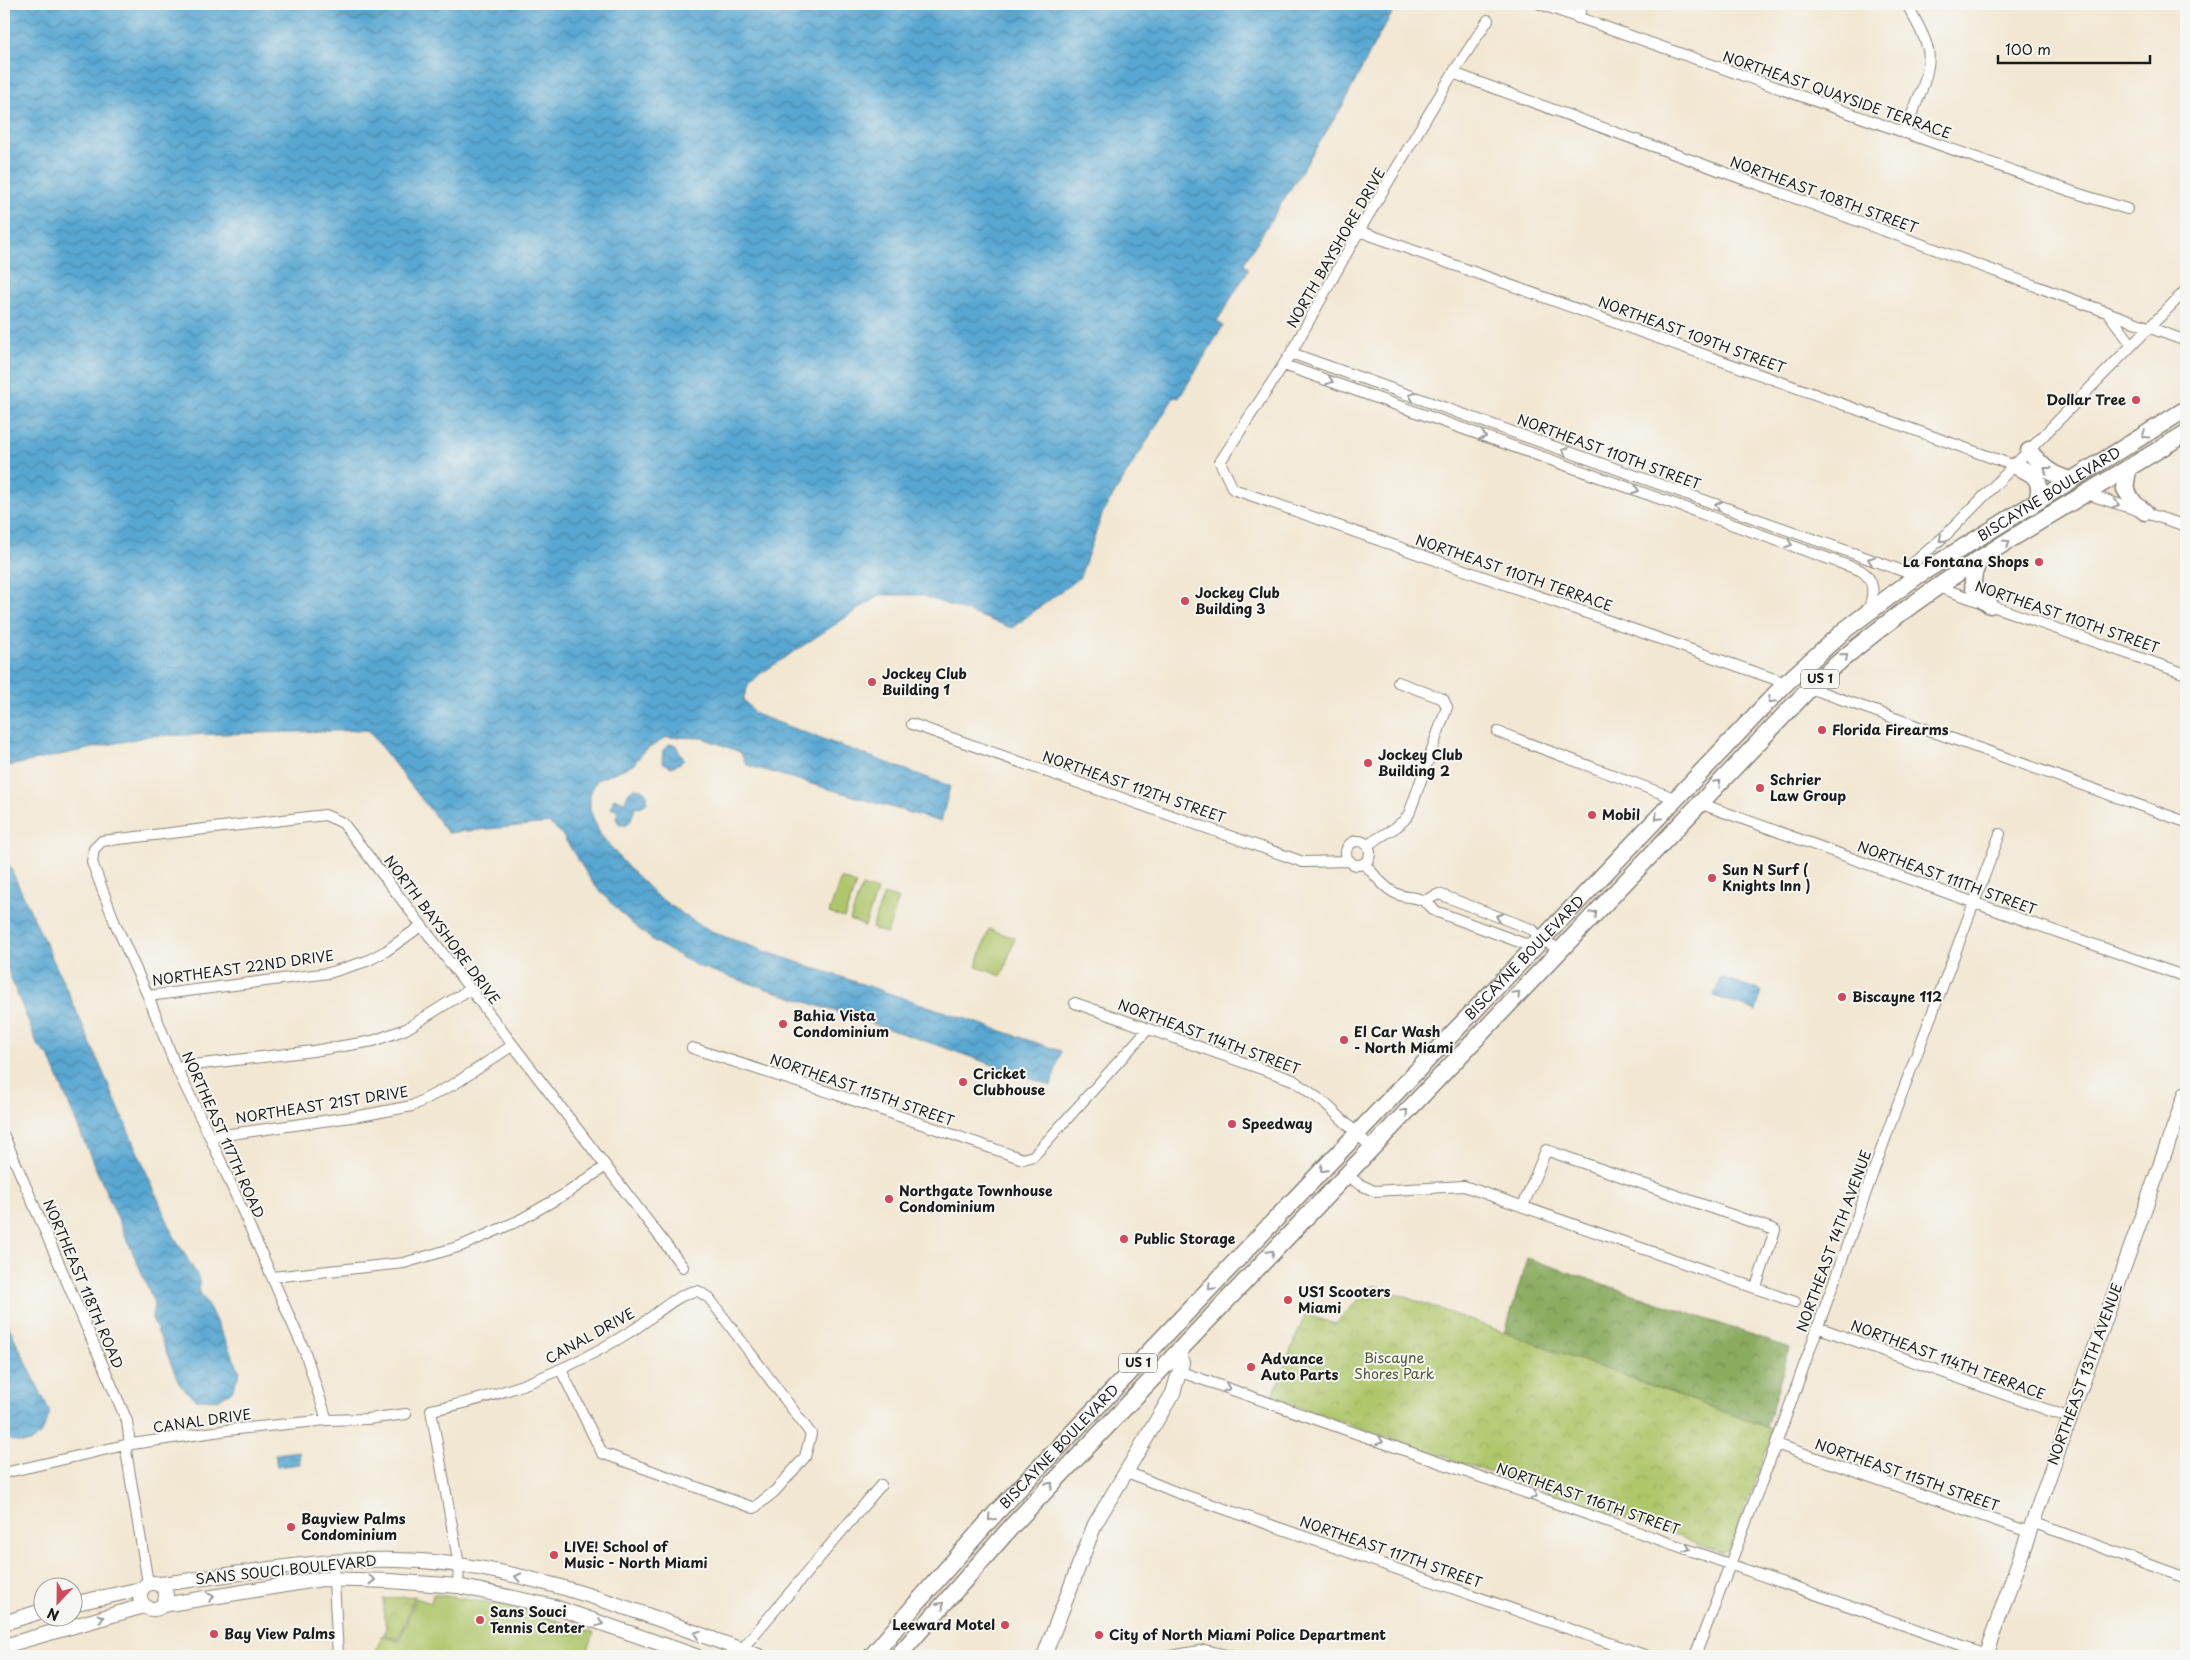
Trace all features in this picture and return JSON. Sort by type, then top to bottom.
[{"type":"main road","name":"BISCAYNE BOULEVARD","points":[[872,1656],[915,1604],[995,1514],[1786,683],[1911,573],[2038,501],[2186,409]]},
{"type":"main road","name":"BISCAYNE BOULEVARD","points":[[898,1656],[984,1555],[1810,688],[1873,632],[1938,587],[2186,433]]},
{"type":"main road","points":[[2029,451],[2053,475],[2071,480]]},
{"type":"main road","points":[[2015,466],[2034,475],[2040,487],[2038,501]]},
{"type":"main road","points":[[2128,469],[2125,489],[2134,503],[2145,512]]},
{"type":"main road","points":[[1979,560],[1972,580],[1973,588],[1978,597],[1990,605]]},
{"type":"main road","points":[[1178,1351],[1174,1337],[1180,1319]]},
{"type":"street","name":"NORTHEAST QUAYSIDE TERRACE","points":[[1540,4],[2076,194],[2127,209]]},
{"type":"street","points":[[1578,18],[1583,4]]},
{"type":"street","points":[[1904,133],[1922,85],[1929,53],[1926,40],[1907,4]]},
{"type":"street","name":"NORTH BAYSHORE DRIVE","points":[[1233,489],[1220,462],[1284,365],[1359,231],[1453,73],[1488,20]]},
{"type":"street","name":"NORTHEAST 108TH STREET","points":[[1453,73],[2186,341]]},
{"type":"street","name":"NORTHEAST 109TH STREET","points":[[1359,231],[2015,466]]},
{"type":"street","points":[[1911,573],[2186,290]]},
{"type":"street","points":[[2108,313],[2132,345]]},
{"type":"street","name":"NORTHEAST 110TH STREET","points":[[1291,353],[1911,573]]},
{"type":"street","name":"NORTHEAST 110TH STREET","points":[[1284,365],[1860,570],[1868,576],[1872,583],[1873,593],[1868,611]]},
{"type":"street","name":"NORTHEAST 110TH TERRACE","points":[[1233,489],[1786,683]]},
{"type":"street","points":[[2086,494],[2186,526]]},
{"type":"street","name":"NORTHEAST 110TH STREET","points":[[1938,587],[2186,674]]},
{"type":"street","points":[[1368,845],[1380,836],[1400,826],[1409,814],[1447,707],[1443,699],[1398,682]]},
{"type":"street","points":[[1810,688],[2186,822]]},
{"type":"street","name":"NORTHEAST 112TH STREET","points":[[912,724],[1303,862],[1350,861]]},
{"type":"street","points":[[1498,732],[1677,799]]},
{"type":"street","name":"NORTHEAST 111TH STREET","points":[[1699,803],[2186,977]]},
{"type":"street","name":"NORTH BAYSHORE DRIVE","points":[[92,862],[94,849],[102,842],[108,840],[325,815],[342,823],[683,1267]]},
{"type":"street","name":"NORTHEAST 14TH AVENUE","points":[[1695,1656],[1776,1444],[1941,986],[1975,903],[2000,834]]},
{"type":"street","points":[[1358,840],[1368,845],[1370,853],[1364,863],[1357,865],[1350,861],[1346,850],[1350,843],[1358,840]]},
{"type":"street","name":"NORTHEAST 117TH ROAD","points":[[92,862],[115,923],[148,996],[176,1067],[210,1137],[305,1352],[326,1420]]},
{"type":"street","points":[[1364,863],[1381,883],[1394,893],[1426,900],[1439,894],[1533,930],[1541,940],[1560,949]]},
{"type":"street","points":[[1426,900],[1435,911],[1525,944],[1541,940]]},
{"type":"street","points":[[1459,920],[1466,904]]},
{"type":"street","name":"NORTHEAST 22ND DRIVE","points":[[148,996],[329,973],[367,961],[386,951],[421,926]]},
{"type":"street","points":[[176,1067],[313,1051],[373,1041],[406,1029],[470,989]]},
{"type":"street","name":"NORTHEAST 114TH STREET","points":[[1076,1003],[1292,1080],[1313,1093],[1371,1147]]},
{"type":"street","name":"NORTHEAST 115TH STREET","points":[[692,1048],[844,1097],[1023,1160],[1033,1156],[1038,1151],[1148,1029]]},
{"type":"street","name":"NORTHEAST 21ST DRIVE","points":[[210,1137],[365,1115],[412,1106],[456,1083],[513,1045]]},
{"type":"street","name":"NORTHEAST 13TH AVENUE","points":[[1985,1655],[2070,1418],[2182,1121],[2186,1093]]},
{"type":"street","name":"NORTHEAST 118TH ROAD","points":[[4,1136],[127,1421],[127,1445],[150,1585]]},
{"type":"street","points":[[1523,1206],[1546,1150],[1775,1230],[1756,1287]]},
{"type":"street","points":[[272,1277],[404,1262],[462,1246],[518,1221],[566,1193],[606,1166]]},
{"type":"street","points":[[1346,1174],[1359,1184],[1374,1191],[1464,1186],[1795,1302]]},
{"type":"street","name":"CANAL DRIVE","points":[[459,1565],[431,1410],[467,1404],[508,1391],[561,1370],[634,1330],[687,1292],[698,1291],[709,1298],[811,1434],[805,1457],[776,1491],[754,1508],[602,1453],[561,1370]]},
{"type":"street","name":"NORTHEAST 114TH TERRACE","points":[[1817,1327],[2070,1418]]},
{"type":"street","points":[[1044,1656],[1091,1532],[1173,1393],[1181,1372],[1182,1363],[1178,1351]]},
{"type":"street","name":"NORTHEAST 116TH STREET","points":[[1181,1372],[1985,1655]]},
{"type":"street","name":"CANAL DRIVE","points":[[4,1473],[127,1445],[228,1430],[406,1414]]},
{"type":"street","name":"NORTHEAST 115TH STREET","points":[[1776,1444],[2186,1578]]},
{"type":"street","name":"NORTHEAST 117TH STREET","points":[[1127,1472],[1173,1491],[1648,1656]]},
{"type":"street","points":[[738,1653],[881,1485]]},
{"type":"street","name":"SANS SOUCI BOULEVARD","points":[[82,1602],[150,1585],[333,1562],[395,1560],[459,1565],[566,1588],[738,1653],[759,1656]]},
{"type":"street","points":[[333,1562],[338,1656]]},
{"type":"street","points":[[458,1586],[459,1565]]},
{"type":"street","name":"SANS SOUCI BOULEVARD","points":[[163,1605],[322,1579],[458,1586],[555,1607],[696,1656]]},
{"type":"street","points":[[150,1585],[166,1594],[163,1605],[152,1609],[144,1606],[140,1600],[150,1585]]},
{"type":"street","points":[[4,1646],[144,1606]]},
{"type":"street","points":[[4,1622],[32,1614]]},
{"type":"street","points":[[1173,1655],[1205,1650],[1231,1656]]},
{"type":"green space","points":[[841,878],[856,884],[844,918],[829,913]]},
{"type":"green space","points":[[862,886],[877,891],[865,926],[850,920]]},
{"type":"green space","points":[[884,894],[899,899],[887,934],[872,928]]},
{"type":"green space","points":[[989,929],[1015,938],[1002,976],[976,967]]},
{"type":"green space","points":[[1527,1258],[1790,1348],[1766,1427],[1505,1333]]},
{"type":"green space","name":"Biscayne Shores Park","points":[[1373,1285],[1774,1430],[1730,1549],[1723,1552],[1272,1398],[1305,1314],[1335,1324]]},
{"type":"green space","name":"Sans Souci Tennis Center","points":[[433,1594],[512,1606],[594,1633],[586,1656],[374,1656],[382,1635],[399,1642],[416,1598],[431,1603]]},
{"type":"green space","points":[[415,1596],[398,1640],[384,1634],[386,1629],[383,1599]]},
{"type":"water","points":[[4,4],[1398,4],[1379,35],[1343,105],[1244,263],[1249,269],[1217,321],[1223,326],[1179,398],[1174,397],[1103,512],[1080,577],[1012,628],[921,595],[880,595],[760,674],[748,686],[743,699],[755,714],[950,786],[941,822],[747,765],[740,752],[703,738],[667,737],[643,752],[633,765],[597,780],[590,794],[590,810],[600,834],[625,864],[657,896],[690,919],[715,933],[770,953],[1061,1051],[1051,1086],[943,1047],[697,966],[655,942],[630,922],[594,885],[561,833],[549,823],[448,833],[368,730],[149,736],[4,767]]},
{"type":"water","points":[[669,744],[676,745],[684,759],[681,763],[671,767],[662,762],[663,750]]},
{"type":"water","points":[[634,788],[642,789],[647,794],[647,803],[640,807],[636,806],[630,822],[627,825],[620,825],[616,819],[618,811],[611,808],[614,798],[625,802],[628,793]]},
{"type":"water","points":[[4,854],[73,1003],[174,1236],[200,1280],[198,1289],[209,1307],[240,1372],[232,1391],[218,1400],[196,1399],[180,1385],[152,1318],[154,1303],[141,1271],[85,1144],[50,1058],[38,1046],[4,961]]},
{"type":"water","points":[[1721,977],[1762,991],[1756,1011],[1714,996]]},
{"type":"water","points":[[4,1316],[50,1412],[40,1435],[29,1443],[22,1443],[4,1437]]},
{"type":"water","points":[[299,1451],[300,1464],[277,1467],[275,1454]]},
{"type":"place","name":"Dollar Tree","points":[[2136,400]]},
{"type":"place","name":"La Fontana Shops","points":[[2039,562]]},
{"type":"place","name":"Jockey Club Building 3","points":[[1185,601]]},
{"type":"place","name":"Jockey Club Building 1","points":[[872,682]]},
{"type":"place","name":"Florida Firearms","points":[[1822,730]]},
{"type":"place","name":"Jockey Club Building 2","points":[[1368,763]]},
{"type":"place","name":"Schrier Law Group","points":[[1760,788]]},
{"type":"place","name":"Mobil","points":[[1592,815]]},
{"type":"place","name":"Sun N Surf ( Knights Inn )","points":[[1712,878]]},
{"type":"place","name":"Biscayne 112","points":[[1842,997]]},
{"type":"place","name":"Bahia Vista Condominium","points":[[783,1024]]},
{"type":"place","name":"El Car Wash - North Miami","points":[[1344,1040]]},
{"type":"place","name":"Cricket Clubhouse","points":[[963,1082]]},
{"type":"place","name":"Speedway","points":[[1232,1124]]},
{"type":"place","name":"Northgate Townhouse Condominium","points":[[889,1199]]},
{"type":"place","name":"Public Storage","points":[[1124,1239]]},
{"type":"place","name":"US1 Scooters Miami","points":[[1288,1300]]},
{"type":"place","name":"Advance Auto Parts","points":[[1251,1367]]},
{"type":"place","name":"Bayview Palms Condominium","points":[[291,1527]]},
{"type":"place","name":"LIVE! School of Music - North Miami","points":[[554,1555]]},
{"type":"place","name":"Sans Souci Tennis Center","points":[[480,1620]]},
{"type":"place","name":"Leeward Motel","points":[[1005,1625]]},
{"type":"place","name":"Bay View Palms","points":[[214,1634]]},
{"type":"place","name":"City of North Miami Police Department","points":[[1099,1635]]}]
